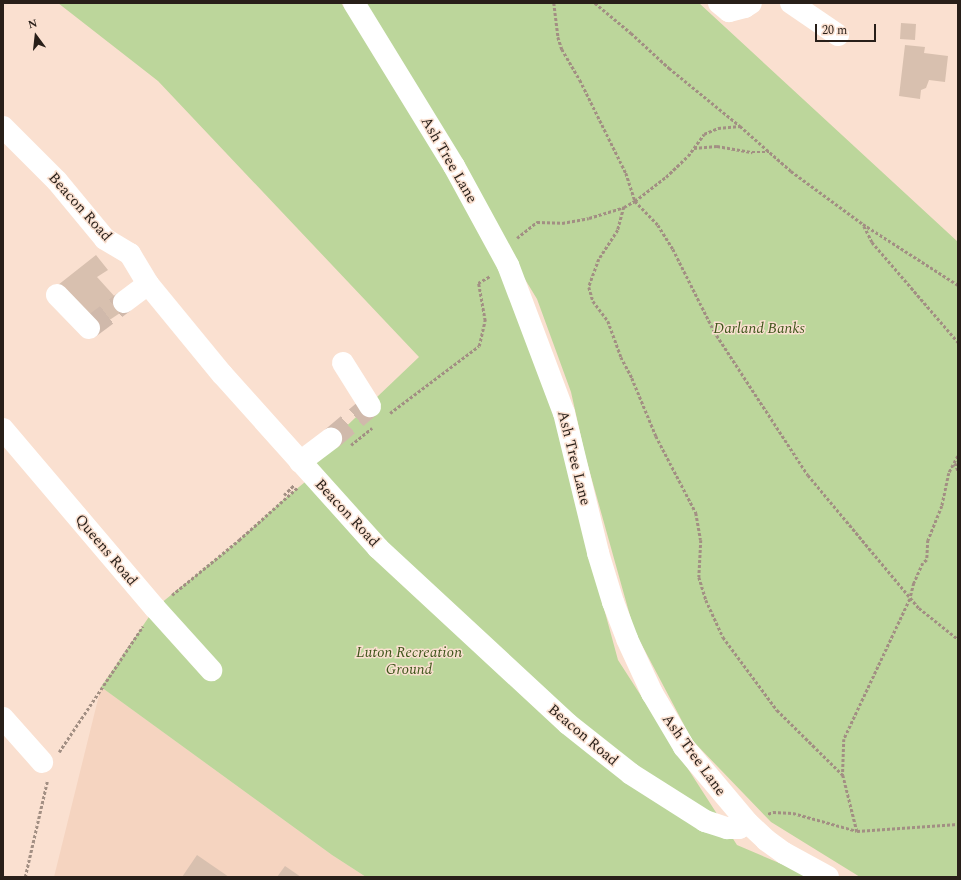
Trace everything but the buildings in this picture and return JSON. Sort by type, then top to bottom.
[{"type":"street","name":"Ash Tree Lane","points":[[354,3],[454,166],[508,265],[564,413],[606,580],[632,650],[652,693],[675,734],[714,784],[748,823],[766,840],[784,853],[828,877]]},
{"type":"street","points":[[719,3],[729,12],[745,7],[751,3]]},
{"type":"street","points":[[791,3],[838,35]]},
{"type":"street","name":"Beacon Road","points":[[3,127],[57,181],[105,239],[130,254],[148,284],[222,374],[378,548],[568,724],[625,770],[680,807],[705,821],[727,828],[739,828],[748,823]]},
{"type":"street","points":[[124,302],[148,284]]},
{"type":"street","points":[[57,295],[89,328]]},
{"type":"street","points":[[343,363],[378,414]]},
{"type":"street","name":"Queens Road","points":[[3,429],[155,608],[211,670]]},
{"type":"street","points":[[306,469],[338,444]]},
{"type":"street","points":[[3,718],[49,766]]},
{"type":"path","points":[[554,3],[558,36],[562,49],[579,78],[626,171],[635,201],[658,225],[673,249],[714,331],[808,475],[910,599],[928,617],[958,639]]},
{"type":"path","points":[[595,3],[791,171],[863,224],[958,285]]},
{"type":"path","points":[[515,241],[537,222],[562,223],[589,218],[624,207],[635,201],[666,177],[688,156],[704,134],[718,128],[740,126]]},
{"type":"path","points":[[694,148],[717,146],[752,152],[769,152]]},
{"type":"path","points":[[624,207],[618,230],[599,259],[588,287],[593,301],[608,321],[621,357],[632,378],[656,436],[696,513],[701,540],[699,577],[706,600],[723,637],[777,710],[843,775]]},
{"type":"path","points":[[863,224],[876,247],[958,342]]},
{"type":"path","points":[[338,444],[378,414],[479,346],[485,321],[478,283],[508,265]]},
{"type":"path","points":[[857,831],[843,775],[844,739],[910,599],[914,583],[923,564],[927,560],[928,540],[942,506],[948,478],[958,456]]},
{"type":"path","points":[[955,462],[958,470]]},
{"type":"path","points":[[25,877],[49,766],[155,608],[239,540],[283,500],[306,469]]},
{"type":"path","points":[[748,823],[773,812],[793,813],[857,831],[958,824]]},
{"type":"shaded area","points":[[101,687],[332,855],[366,877],[54,877]]},
{"type":"green space","name":"Luton Recreation Ground","points":[[58,3],[341,3],[454,166],[552,380],[578,513],[618,660],[737,845],[812,877],[366,877],[332,855],[101,687],[155,608],[239,540],[283,500],[321,469],[312,459],[419,357],[158,81]]},
{"type":"green space","name":"Darland Banks","points":[[357,3],[699,3],[958,242],[958,877],[860,877],[771,822],[692,740],[634,630],[585,455],[571,392],[537,299]]},
{"type":"tunnel","points":[[89,328],[124,302]]},
{"type":"tunnel","points":[[331,439],[370,406]]}]
